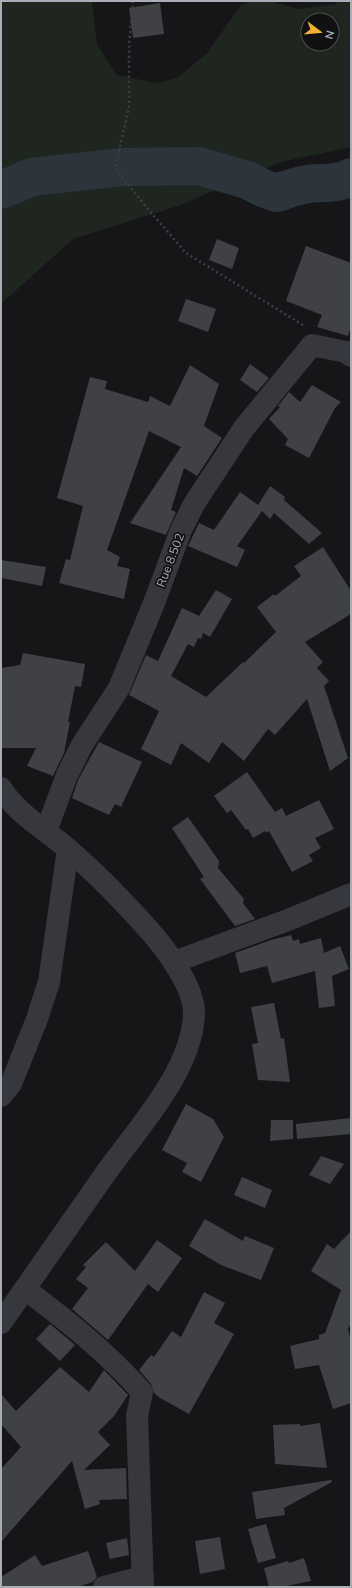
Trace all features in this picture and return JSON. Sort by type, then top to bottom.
[{"type":"street","name":"Rue 8.502","points":[[46,831],[68,775],[82,745],[119,688],[181,530],[194,504],[244,428],[312,345],[346,352],[351,356]]},
{"type":"street","points":[[1,788],[20,811],[68,849],[111,889],[150,931],[174,962],[190,993],[194,1013],[188,1047],[180,1066],[164,1093],[104,1175],[1,1323]]},
{"type":"street","points":[[1,1096],[11,1084],[37,1019],[48,982],[68,849]]},
{"type":"street","points":[[174,962],[288,920],[351,894]]},
{"type":"street","points":[[25,1289],[66,1320],[127,1374],[142,1392],[137,1416],[143,1582],[104,1587]]},
{"type":"path","points":[[133,1],[129,44],[129,107],[116,168],[148,210],[186,253],[306,327]]},
{"type":"shaded area","points":[[1,1],[92,1],[97,45],[117,75],[157,83],[177,78],[207,53],[241,5],[253,1],[270,1],[298,9],[336,4],[339,1],[351,1],[351,147],[281,162],[181,205],[73,239],[1,304]]},
{"type":"building","points":[[160,3],[164,34],[133,38],[129,8]]},
{"type":"building","points":[[217,239],[239,248],[232,269],[209,260]]},
{"type":"building","points":[[306,246],[351,263],[351,326],[348,336],[317,327],[322,315],[286,301]]},
{"type":"building","points":[[186,299],[216,309],[208,332],[178,321]]},
{"type":"building","points":[[250,364],[269,378],[257,392],[240,380]]},
{"type":"building","points":[[190,365],[219,384],[204,426],[222,438],[197,476],[184,468],[171,510],[176,512],[166,535],[130,523],[181,447],[149,431],[107,550],[120,557],[117,566],[130,569],[124,599],[59,583],[66,559],[70,560],[83,506],[57,498],[90,377],[107,381],[105,389],[148,402],[150,396],[170,406]]},
{"type":"building","points":[[312,385],[341,402],[335,408],[309,458],[285,445],[288,439],[269,419],[280,407],[278,406],[289,392],[300,402]]},
{"type":"building","points":[[270,486],[285,497],[284,500],[322,533],[309,544],[274,513],[270,519],[262,511],[237,546],[245,550],[237,567],[188,546],[199,523],[214,530],[240,492],[258,505]]},
{"type":"building","points":[[323,547],[351,591],[351,614],[305,642],[323,662],[317,668],[329,681],[324,686],[348,758],[330,771],[307,699],[275,735],[268,729],[244,761],[222,742],[209,763],[181,743],[171,765],[141,749],[159,711],[129,695],[146,655],[158,661],[182,608],[199,616],[216,590],[232,599],[210,637],[203,633],[201,639],[198,638],[194,647],[188,644],[171,676],[206,697],[276,632],[257,607],[274,594],[275,596],[301,576],[294,566]]},
{"type":"building","points":[[1,560],[46,567],[42,586],[1,578]]},
{"type":"building","points":[[23,653],[85,664],[81,687],[75,686],[64,753],[53,776],[27,766],[36,748],[1,748],[1,668],[20,665]]},
{"type":"building","points":[[99,742],[142,762],[121,807],[115,804],[109,815],[72,798],[78,780]]},
{"type":"building","points":[[247,772],[275,812],[282,808],[286,816],[319,800],[334,829],[315,838],[321,848],[309,855],[313,861],[292,872],[269,831],[266,833],[265,831],[253,838],[248,829],[246,830],[231,810],[227,813],[214,796]]},
{"type":"building","points":[[188,817],[219,861],[218,868],[244,899],[243,903],[255,919],[235,926],[200,879],[204,877],[172,828]]},
{"type":"building","points":[[291,935],[293,941],[299,939],[300,944],[321,938],[324,953],[340,946],[349,969],[332,976],[335,1006],[319,1008],[315,971],[272,983],[267,966],[240,973],[235,953],[271,940]]},
{"type":"building","points":[[274,1003],[281,1039],[284,1038],[290,1082],[258,1080],[252,1044],[258,1043],[251,1007]]},
{"type":"building","points":[[186,1104],[213,1119],[224,1137],[201,1182],[182,1172],[187,1163],[162,1150]]},
{"type":"building","points":[[351,1118],[351,1134],[297,1139],[296,1124]]},
{"type":"building","points":[[271,1120],[293,1120],[293,1139],[270,1141]]},
{"type":"building","points":[[321,1156],[344,1164],[330,1184],[309,1175]]},
{"type":"building","points":[[242,1177],[272,1190],[265,1208],[234,1195]]},
{"type":"building","points":[[205,1219],[243,1241],[245,1236],[274,1248],[261,1280],[221,1265],[189,1246]]},
{"type":"building","points":[[351,1231],[351,1323],[348,1329],[351,1343],[351,1403],[333,1409],[319,1365],[295,1369],[290,1346],[319,1339],[319,1335],[325,1333],[341,1290],[311,1271],[327,1244],[334,1249]]},
{"type":"building","points":[[157,1240],[182,1258],[158,1292],[148,1284],[108,1340],[72,1309],[88,1288],[76,1279],[86,1267],[83,1265],[106,1242],[135,1271]]},
{"type":"building","points":[[204,1292],[225,1303],[214,1323],[234,1334],[189,1414],[160,1398],[154,1393],[151,1384],[139,1370],[151,1355],[154,1357],[172,1331],[181,1337]]},
{"type":"building","points":[[50,1324],[75,1345],[60,1361],[36,1339]]},
{"type":"building","points":[[60,1367],[89,1392],[104,1370],[128,1395],[114,1416],[98,1432],[110,1445],[84,1470],[126,1468],[127,1499],[99,1500],[100,1504],[85,1509],[72,1461],[1,1542],[1,1469],[21,1447],[1,1424],[1,1394],[16,1411]]},
{"type":"building","points":[[320,1423],[327,1468],[275,1464],[273,1425],[300,1424],[300,1426]]},
{"type":"building","points":[[331,1480],[332,1482],[284,1508],[285,1515],[256,1519],[252,1492]]},
{"type":"building","points":[[266,1524],[276,1558],[258,1563],[248,1529]]},
{"type":"building","points":[[220,1537],[225,1569],[200,1574],[195,1541]]},
{"type":"building","points":[[127,1538],[129,1555],[110,1559],[106,1543]]},
{"type":"building","points":[[88,1551],[97,1577],[93,1582],[78,1587],[1,1587],[1,1577],[35,1555],[42,1566]]},
{"type":"building","points":[[304,1558],[311,1581],[282,1587],[269,1587],[264,1568],[288,1561],[289,1563]]},
{"type":"waterway","points":[[1,190],[32,177],[123,167],[199,166],[247,180],[277,193],[313,183],[335,182],[346,180],[351,177]]}]
